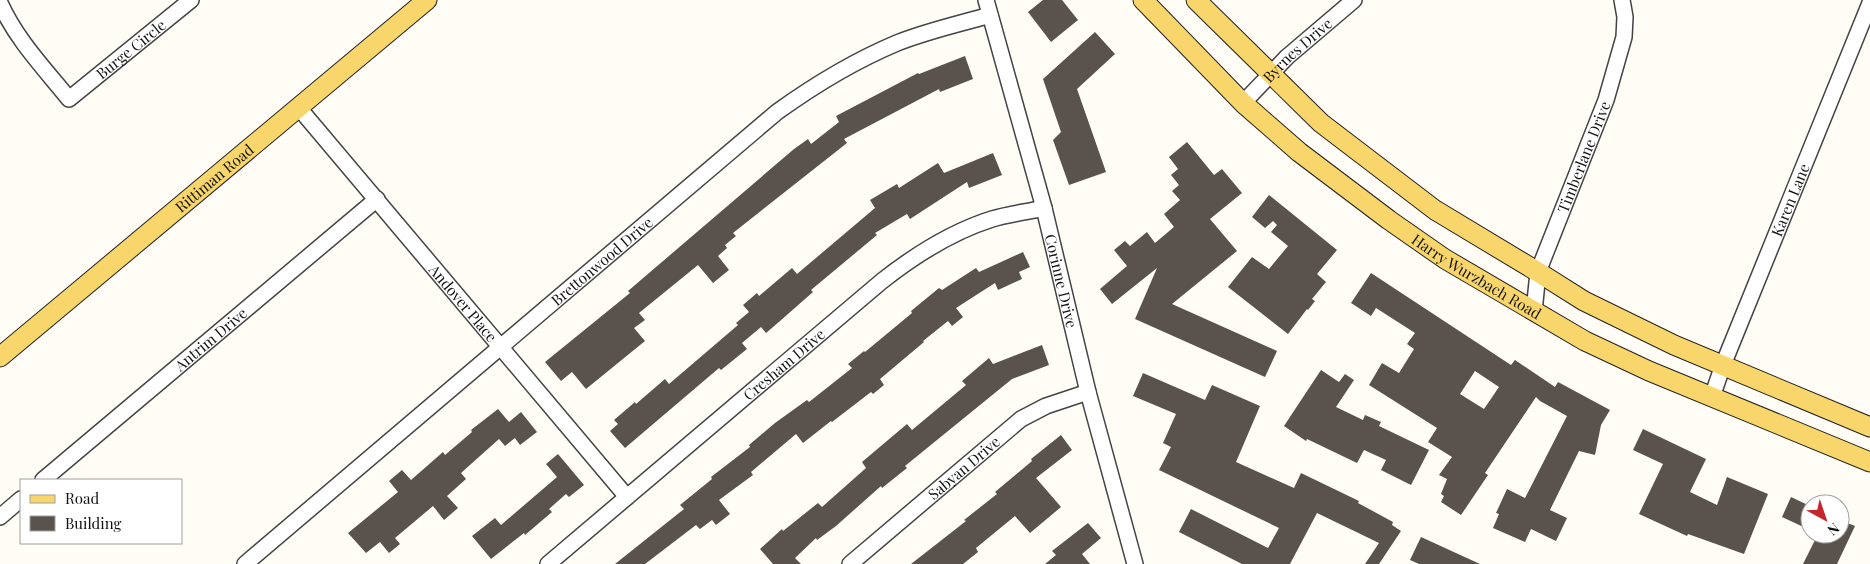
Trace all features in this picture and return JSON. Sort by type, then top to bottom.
[{"type":"main road","name":"Rittiman Road","points":[[0,357],[427,0]]},
{"type":"main road","name":"Harry Wurzbach Road","points":[[1143,0],[1243,103],[1300,152],[1388,220],[1445,259],[1585,341],[1649,371],[1870,462]]},
{"type":"main road","points":[[1196,0],[1322,123],[1435,210],[1584,302],[1674,345],[1870,427]]},
{"type":"street","name":"Burge Circle","points":[[0,3],[8,21],[23,42],[69,99],[191,0]]},
{"type":"street","name":"Corinne Drive","points":[[986,0],[1044,208],[1088,392],[1135,564]]},
{"type":"street","name":"Byrnes Drive","points":[[1243,103],[1287,57],[1354,0]]},
{"type":"street","name":"Timberlane Drive","points":[[1534,312],[1538,272],[1606,100],[1624,37],[1625,17],[1622,0]]},
{"type":"street","name":"Karen Lane","points":[[1712,397],[1723,365],[1870,3]]},
{"type":"street","name":"Brettonwood Drive","points":[[245,564],[778,112],[816,84],[856,61],[899,42],[990,15]]},
{"type":"street","name":"Andover Place","points":[[299,108],[627,497]]},
{"type":"street","name":"Antrim Drive","points":[[44,479],[377,199]]},
{"type":"street","name":"Cresham Drive","points":[[548,564],[908,260],[967,228],[993,219],[1044,208]]},
{"type":"street","name":"Sabyan Drive","points":[[850,564],[1021,419],[1046,406],[1088,392]]},
{"type":"street","points":[[0,517],[20,500]]},
{"type":"building","points":[[1043,0],[1062,0],[1078,20],[1051,42],[1028,12]]},
{"type":"building","points":[[1095,32],[1115,54],[1077,89],[1106,172],[1069,185],[1053,140],[1061,132],[1043,79]]},
{"type":"building","points":[[965,56],[973,79],[940,92],[939,89],[844,139],[847,143],[733,233],[736,236],[725,245],[727,248],[718,256],[729,270],[713,283],[698,265],[639,313],[645,320],[634,328],[645,341],[586,389],[572,372],[561,381],[545,362],[630,293],[628,291],[794,149],[808,139],[811,144],[839,122],[836,116],[918,73]]},
{"type":"building","points":[[1187,142],[1214,175],[1222,169],[1242,193],[1210,219],[1237,251],[1172,304],[1277,351],[1265,377],[1135,319],[1157,268],[1112,304],[1100,289],[1127,266],[1114,250],[1125,241],[1130,246],[1147,232],[1155,243],[1174,227],[1164,214],[1180,200],[1172,191],[1179,185],[1171,175],[1178,169],[1169,157]]},
{"type":"building","points":[[993,153],[1002,175],[969,188],[967,182],[910,219],[907,214],[875,233],[877,235],[811,290],[813,292],[780,321],[766,333],[761,327],[742,343],[747,349],[721,370],[719,368],[625,448],[610,431],[618,424],[614,420],[635,402],[636,404],[665,379],[669,384],[738,325],[736,323],[749,312],[743,305],[757,293],[759,296],[792,268],[797,274],[875,208],[870,200],[897,184],[899,188],[938,163],[944,173]]},
{"type":"building","points":[[1269,195],[1337,250],[1317,274],[1326,282],[1312,299],[1315,301],[1288,334],[1228,287],[1252,257],[1269,269],[1288,246],[1271,232],[1277,225],[1273,221],[1265,228],[1252,217]]},
{"type":"building","points":[[1023,252],[1030,267],[1019,272],[1022,279],[998,290],[995,283],[956,308],[963,317],[952,326],[948,321],[923,341],[880,379],[884,385],[873,394],[871,392],[803,443],[796,434],[751,472],[753,475],[719,500],[730,514],[716,525],[712,520],[700,529],[696,525],[645,564],[615,564],[684,509],[680,505],[712,479],[711,477],[750,447],[749,445],[775,423],[807,400],[809,402],[852,368],[848,364],[912,313],[911,311],[939,288],[942,290],[976,268],[979,272]]},
{"type":"building","points":[[1371,273],[1511,365],[1515,360],[1555,387],[1558,382],[1610,410],[1601,425],[1595,455],[1579,451],[1550,510],[1567,518],[1556,541],[1531,529],[1525,542],[1493,528],[1499,514],[1496,513],[1507,489],[1525,498],[1567,416],[1536,397],[1485,473],[1488,475],[1461,515],[1441,502],[1444,496],[1441,494],[1447,479],[1439,475],[1452,457],[1428,442],[1437,428],[1369,385],[1382,363],[1399,373],[1414,349],[1407,344],[1415,333],[1376,308],[1371,316],[1351,303]],"holes":[[[1475,371],[1499,387],[1484,409],[1460,394]]]},
{"type":"building","points":[[1042,345],[1049,365],[1012,379],[905,466],[907,468],[882,488],[881,486],[836,526],[817,540],[816,538],[795,558],[801,564],[773,564],[760,549],[782,529],[783,531],[818,503],[822,507],[866,468],[862,462],[907,424],[912,430],[966,385],[962,381],[989,358],[993,364]]},
{"type":"building","points":[[1321,370],[1339,382],[1345,374],[1354,380],[1336,407],[1363,420],[1365,415],[1381,422],[1379,426],[1429,450],[1411,485],[1381,470],[1386,460],[1364,450],[1357,463],[1307,439],[1306,441],[1284,426]]},
{"type":"building","points":[[1143,373],[1205,400],[1212,385],[1260,406],[1236,462],[1294,488],[1301,473],[1359,501],[1358,503],[1393,522],[1392,525],[1401,531],[1379,564],[1365,564],[1379,543],[1317,513],[1290,564],[1242,564],[1179,532],[1191,509],[1268,548],[1279,528],[1159,470],[1171,447],[1163,443],[1176,414],[1133,396]]},
{"type":"building","points":[[498,409],[509,422],[521,412],[537,432],[520,445],[515,438],[505,446],[499,439],[461,473],[466,479],[447,496],[458,508],[444,520],[433,506],[395,538],[400,544],[389,553],[380,542],[366,553],[348,533],[398,492],[389,481],[402,470],[411,480],[443,452],[445,455],[472,432],[471,430]]},
{"type":"building","points":[[1643,429],[1706,459],[1690,492],[1717,505],[1727,477],[1768,494],[1744,554],[1688,534],[1687,536],[1639,514],[1663,464],[1633,450]]},
{"type":"building","points":[[1061,435],[1072,450],[1036,478],[1061,507],[1030,533],[1015,516],[976,548],[978,552],[963,564],[911,564],[966,521],[964,520],[997,494],[995,492],[1032,461],[1031,459]]},
{"type":"building","points":[[558,454],[584,485],[569,497],[566,494],[549,509],[552,512],[525,535],[524,533],[491,559],[472,536],[495,518],[501,525],[557,477],[546,464]]},
{"type":"building","points":[[1791,497],[1800,501],[1800,525],[1782,517]]},
{"type":"building","points":[[1088,523],[1101,538],[1082,554],[1090,564],[1045,564],[1056,555],[1052,551]]},
{"type":"building","points":[[1850,524],[1855,526],[1850,537]]},
{"type":"building","points":[[1421,537],[1480,564],[1419,564],[1410,560]]},
{"type":"building","points":[[1813,544],[1846,544],[1837,564],[1803,564]]}]
